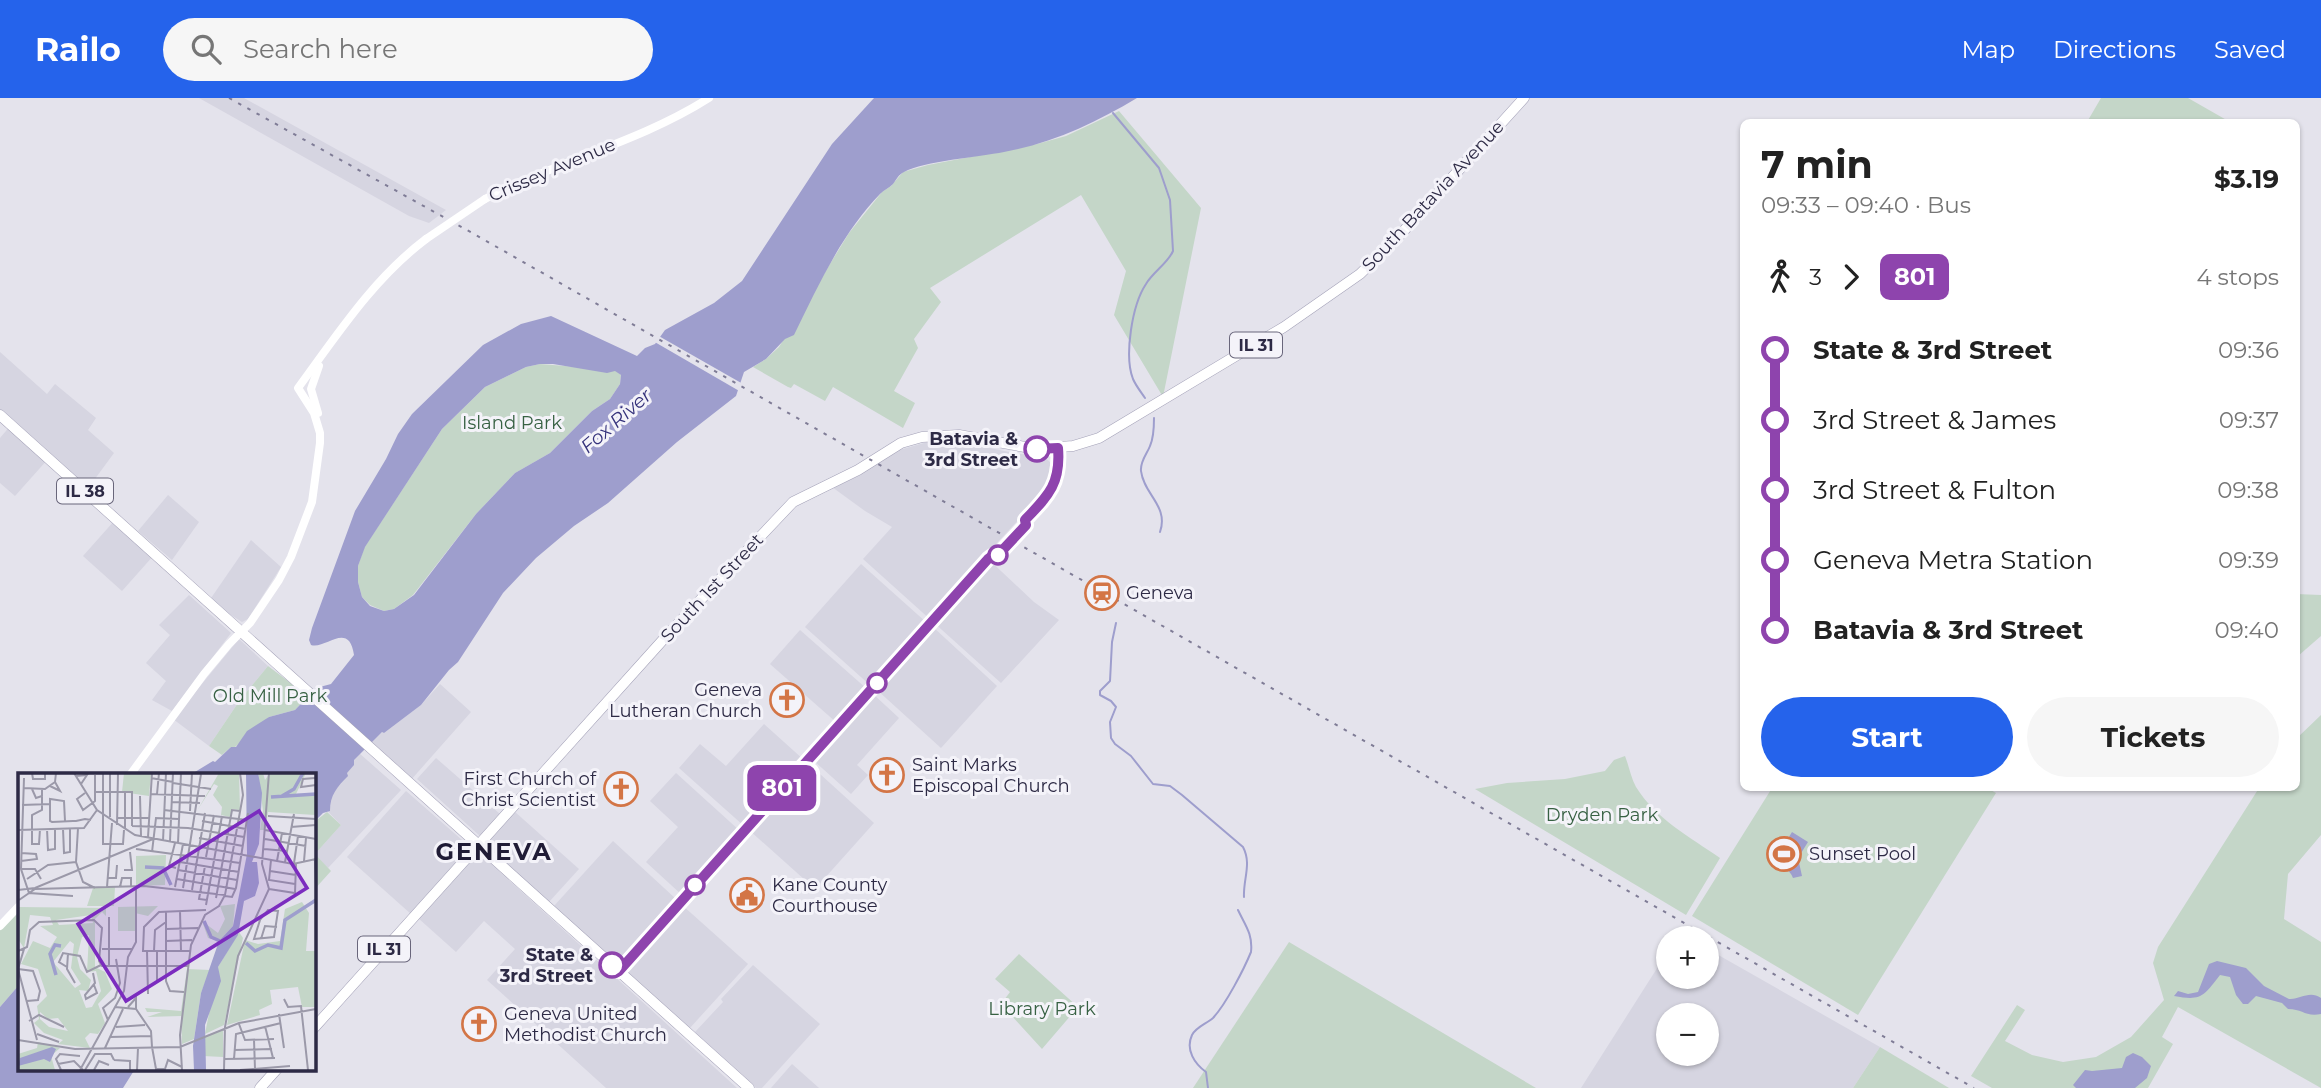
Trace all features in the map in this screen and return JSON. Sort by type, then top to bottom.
[{"type":"main road","name":"Crissey Avenue","points":[[320,433],[314,412],[298,388],[355,310],[406,254],[485,198],[679,117],[709,98]]},
{"type":"main road","name":"South Batavia Avenue","points":[[1004,444],[1028,448],[1058,448],[1099,438],[1312,309],[1360,274],[1396,240],[1524,98]]},
{"type":"main road","points":[[131,773],[204,674],[250,623],[279,580],[305,524],[315,485],[320,416],[312,396],[313,380],[334,338]]},
{"type":"main road","name":"IL 38","points":[[0,415],[749,1088]]},
{"type":"main road","name":"South 1st Street","points":[[479,845],[663,640],[793,502],[858,470],[901,443],[915,439],[949,434],[1004,444]]},
{"type":"main road","name":"IL 31","points":[[315,1027],[479,845]]},
{"type":"main road","points":[[0,926],[18,906]]},
{"type":"main road","points":[[260,1088],[276,1070]]},
{"type":"shaded area","points":[[199,98],[244,98],[446,210],[429,223],[409,216]]},
{"type":"shaded area","points":[[0,352],[47,394],[55,384],[96,418],[88,430],[114,453],[86,491],[0,413]]},
{"type":"shaded area","points":[[11,425],[48,459],[15,496],[0,483],[0,438]]},
{"type":"shaded area","points":[[931,441],[960,442],[1019,454],[1042,455],[1050,462],[1050,480],[1045,491],[985,556],[1034,602],[1059,620],[1001,683],[863,559],[892,527],[832,487],[858,476],[896,451]]},
{"type":"shaded area","points":[[168,495],[199,522],[172,560],[138,531]]},
{"type":"shaded area","points":[[115,520],[154,555],[122,591],[83,556]]},
{"type":"shaded area","points":[[251,540],[281,567],[248,619],[242,622],[209,601]]},
{"type":"shaded area","points":[[861,564],[927,623],[871,686],[805,627]]},
{"type":"shaded area","points":[[189,595],[231,633],[172,711],[152,700],[166,681],[146,663],[170,635],[159,625]]},
{"type":"shaded area","points":[[933,627],[997,686],[941,748],[876,689]]},
{"type":"shaded area","points":[[800,630],[867,689],[837,723],[770,664]]},
{"type":"shaded area","points":[[239,639],[268,666],[240,700],[209,746],[173,719]]},
{"type":"shaded area","points":[[440,684],[471,712],[410,781],[369,744],[421,705]]},
{"type":"shaded area","points":[[872,693],[899,718],[857,765],[868,775],[851,794],[813,760]]},
{"type":"shaded area","points":[[764,724],[804,760],[744,826],[679,768],[700,744],[726,766]]},
{"type":"shaded area","points":[[359,753],[401,790],[328,868],[315,854],[341,825],[316,799]]},
{"type":"shaded area","points":[[436,758],[500,814],[480,836],[417,779]]},
{"type":"shaded area","points":[[809,764],[874,823],[815,889],[749,830]]},
{"type":"shaded area","points":[[676,773],[740,831],[682,895],[646,862],[678,827],[650,801]]},
{"type":"shaded area","points":[[406,791],[470,847],[411,914],[347,857]]},
{"type":"shaded area","points":[[514,811],[579,869],[549,902],[485,844]]},
{"type":"shaded area","points":[[613,841],[676,899],[617,964],[554,906]]},
{"type":"shaded area","points":[[478,852],[737,1088],[606,1088],[487,980],[515,949],[484,921],[456,952],[418,918]]},
{"type":"shaded area","points":[[682,905],[748,964],[689,1029],[624,970]]},
{"type":"shaded area","points":[[1719,955],[1880,1047],[1853,1088],[1581,1088],[1656,970],[1656,989],[1719,989]]},
{"type":"shaded area","points":[[753,965],[820,1024],[762,1088],[756,1088],[695,1032]]},
{"type":"shaded area","points":[[792,1064],[819,1088],[771,1088]]},
{"type":"green space","points":[[2101,98],[2188,98],[2225,119],[2089,119]]},
{"type":"green space","points":[[1119,111],[1201,208],[1163,397],[1114,315],[1126,271],[1081,195],[930,288],[941,302],[914,339],[918,348],[894,391],[915,403],[903,428],[833,387],[825,401],[794,384],[791,388],[788,387],[753,367],[779,347],[849,233],[882,192],[903,172],[1066,136]]},
{"type":"green space","name":"Island Park","points":[[540,364],[615,370],[621,375],[620,384],[610,399],[592,411],[550,453],[515,473],[476,514],[413,595],[394,609],[384,611],[370,605],[362,597],[358,582],[358,566],[364,548],[442,429],[485,387],[526,367]]},
{"type":"green space","points":[[2300,594],[2321,595],[2321,636],[2300,654]]},
{"type":"green space","name":"Old Mill Park","points":[[268,666],[308,696],[295,710],[269,717],[222,755],[209,746],[240,700]]},
{"type":"green space","points":[[2321,715],[2321,835],[2288,874],[2284,919],[2321,942],[2321,1088],[2178,1007],[2162,1037],[2173,1044],[2148,1088],[1992,1088],[1971,1076],[2017,1005],[2025,1010],[2005,1041],[2032,1055],[2063,1062],[2096,1057],[2131,1037],[2164,1000],[2153,963],[2158,947],[2257,791],[2300,791],[2300,735]]},
{"type":"green space","name":"Dryden Park","points":[[1625,756],[1636,787],[1653,809],[1674,827],[1720,858],[1686,915],[1475,789],[1507,783],[1565,779],[1605,771],[1614,760]]},
{"type":"green space","points":[[1770,791],[1996,793],[1858,1015],[1719,932],[1719,926],[1709,926],[1692,916]]},
{"type":"green space","points":[[327,812],[341,825],[315,854],[315,821]]},
{"type":"green space","points":[[315,854],[331,871],[315,889]]},
{"type":"green space","points":[[18,910],[18,986],[0,1007],[0,929]]},
{"type":"green space","points":[[1289,942],[1536,1088],[1193,1088]]},
{"type":"green space","name":"Library Park","points":[[1019,954],[1078,1007],[1042,1049],[1001,1004],[1010,992],[995,979]]},
{"type":"green space","points":[[1880,1047],[1949,1088],[1853,1088]]},
{"type":"water","name":"Fox River","points":[[874,98],[1137,98],[1057,138],[1004,152],[925,165],[901,174],[866,209],[842,243],[794,335],[785,339],[766,359],[744,372],[736,396],[677,442],[608,503],[574,526],[536,558],[503,593],[458,662],[421,705],[382,732],[354,760],[348,776],[333,796],[330,811],[323,813],[315,821],[315,773],[193,773],[215,762],[231,747],[236,747],[247,731],[269,717],[295,710],[316,688],[331,684],[354,655],[347,639],[336,639],[317,645],[311,645],[309,640],[355,511],[412,414],[483,345],[521,324],[551,316],[637,356],[645,348],[655,344],[665,330],[714,303],[742,281],[832,144]],"holes":[[[553,364],[607,373],[615,371],[621,375],[620,384],[610,399],[592,411],[550,453],[515,473],[476,514],[414,595],[394,609],[384,611],[370,606],[362,597],[358,582],[358,566],[365,547],[442,429],[485,387],[526,367]]]},
{"type":"water","name":"Sunset Pool","points":[[1792,832],[1808,842],[1798,858],[1802,876],[1793,878],[1787,869],[1772,858],[1767,849],[1784,845]]},
{"type":"water","points":[[2217,961],[2246,968],[2264,986],[2289,999],[2309,995],[2321,998],[2321,1014],[2288,1009],[2282,1003],[2256,996],[2248,1004],[2243,1004],[2236,995],[2230,977],[2220,975],[2201,996],[2174,996],[2178,991],[2188,994],[2198,992],[2209,964]]},
{"type":"water","points":[[18,986],[18,1070],[134,1070],[123,1088],[0,1088],[0,1007]]},
{"type":"water","points":[[2133,1053],[2151,1066],[2147,1078],[2135,1088],[2076,1088],[2073,1085],[2085,1070],[2122,1068],[2126,1057]]},
{"type":"pier","points":[[657,335],[743,384],[741,392],[653,341]]},
{"type":"waterway","points":[[1113,113],[1159,168],[1170,200],[1173,251],[1141,293],[1133,317],[1129,344],[1130,369],[1134,382],[1145,398]]},
{"type":"waterway","points":[[1154,418],[1152,439],[1141,471],[1146,487],[1159,508],[1162,523],[1160,532]]},
{"type":"waterway","points":[[1116,623],[1110,681],[1100,691],[1100,695],[1116,707],[1110,722],[1111,738],[1131,756],[1153,784],[1170,786],[1243,847],[1247,866],[1244,897]]},
{"type":"waterway","points":[[1208,1088],[1206,1072],[1192,1056],[1190,1041],[1194,1032],[1213,1018],[1223,1004],[1251,952],[1250,935],[1238,910]]},
{"type":"railway","points":[[229,98],[474,234],[1974,1088]]},
{"type":"bus line","name":"801","points":[[612,965],[619,971],[988,559],[998,555],[1026,525],[1025,520],[1049,495],[1056,481],[1059,462],[1058,448],[1037,449]]},
{"type":"place","name":"Batavia & 3rd Street","points":[[1037,449]]},
{"type":"place","name":"Geneva","points":[[1102,593]]},
{"type":"place","name":"Geneva Lutheran Church","points":[[787,700]]},
{"type":"place","name":"Saint Marks Episcopal Church","points":[[887,775]]},
{"type":"place","name":"First Church of Christ Scientist","points":[[621,789]]},
{"type":"place","name":"Sunset Pool","points":[[1784,854]]},
{"type":"place","name":"Kane County Courthouse","points":[[747,895]]},
{"type":"place","name":"State & 3rd Street","points":[[612,965]]},
{"type":"place","name":"Geneva United Methodist Church","points":[[479,1024]]},
{"type":"district","name":"GENEVA","points":[[494,851]]}]
